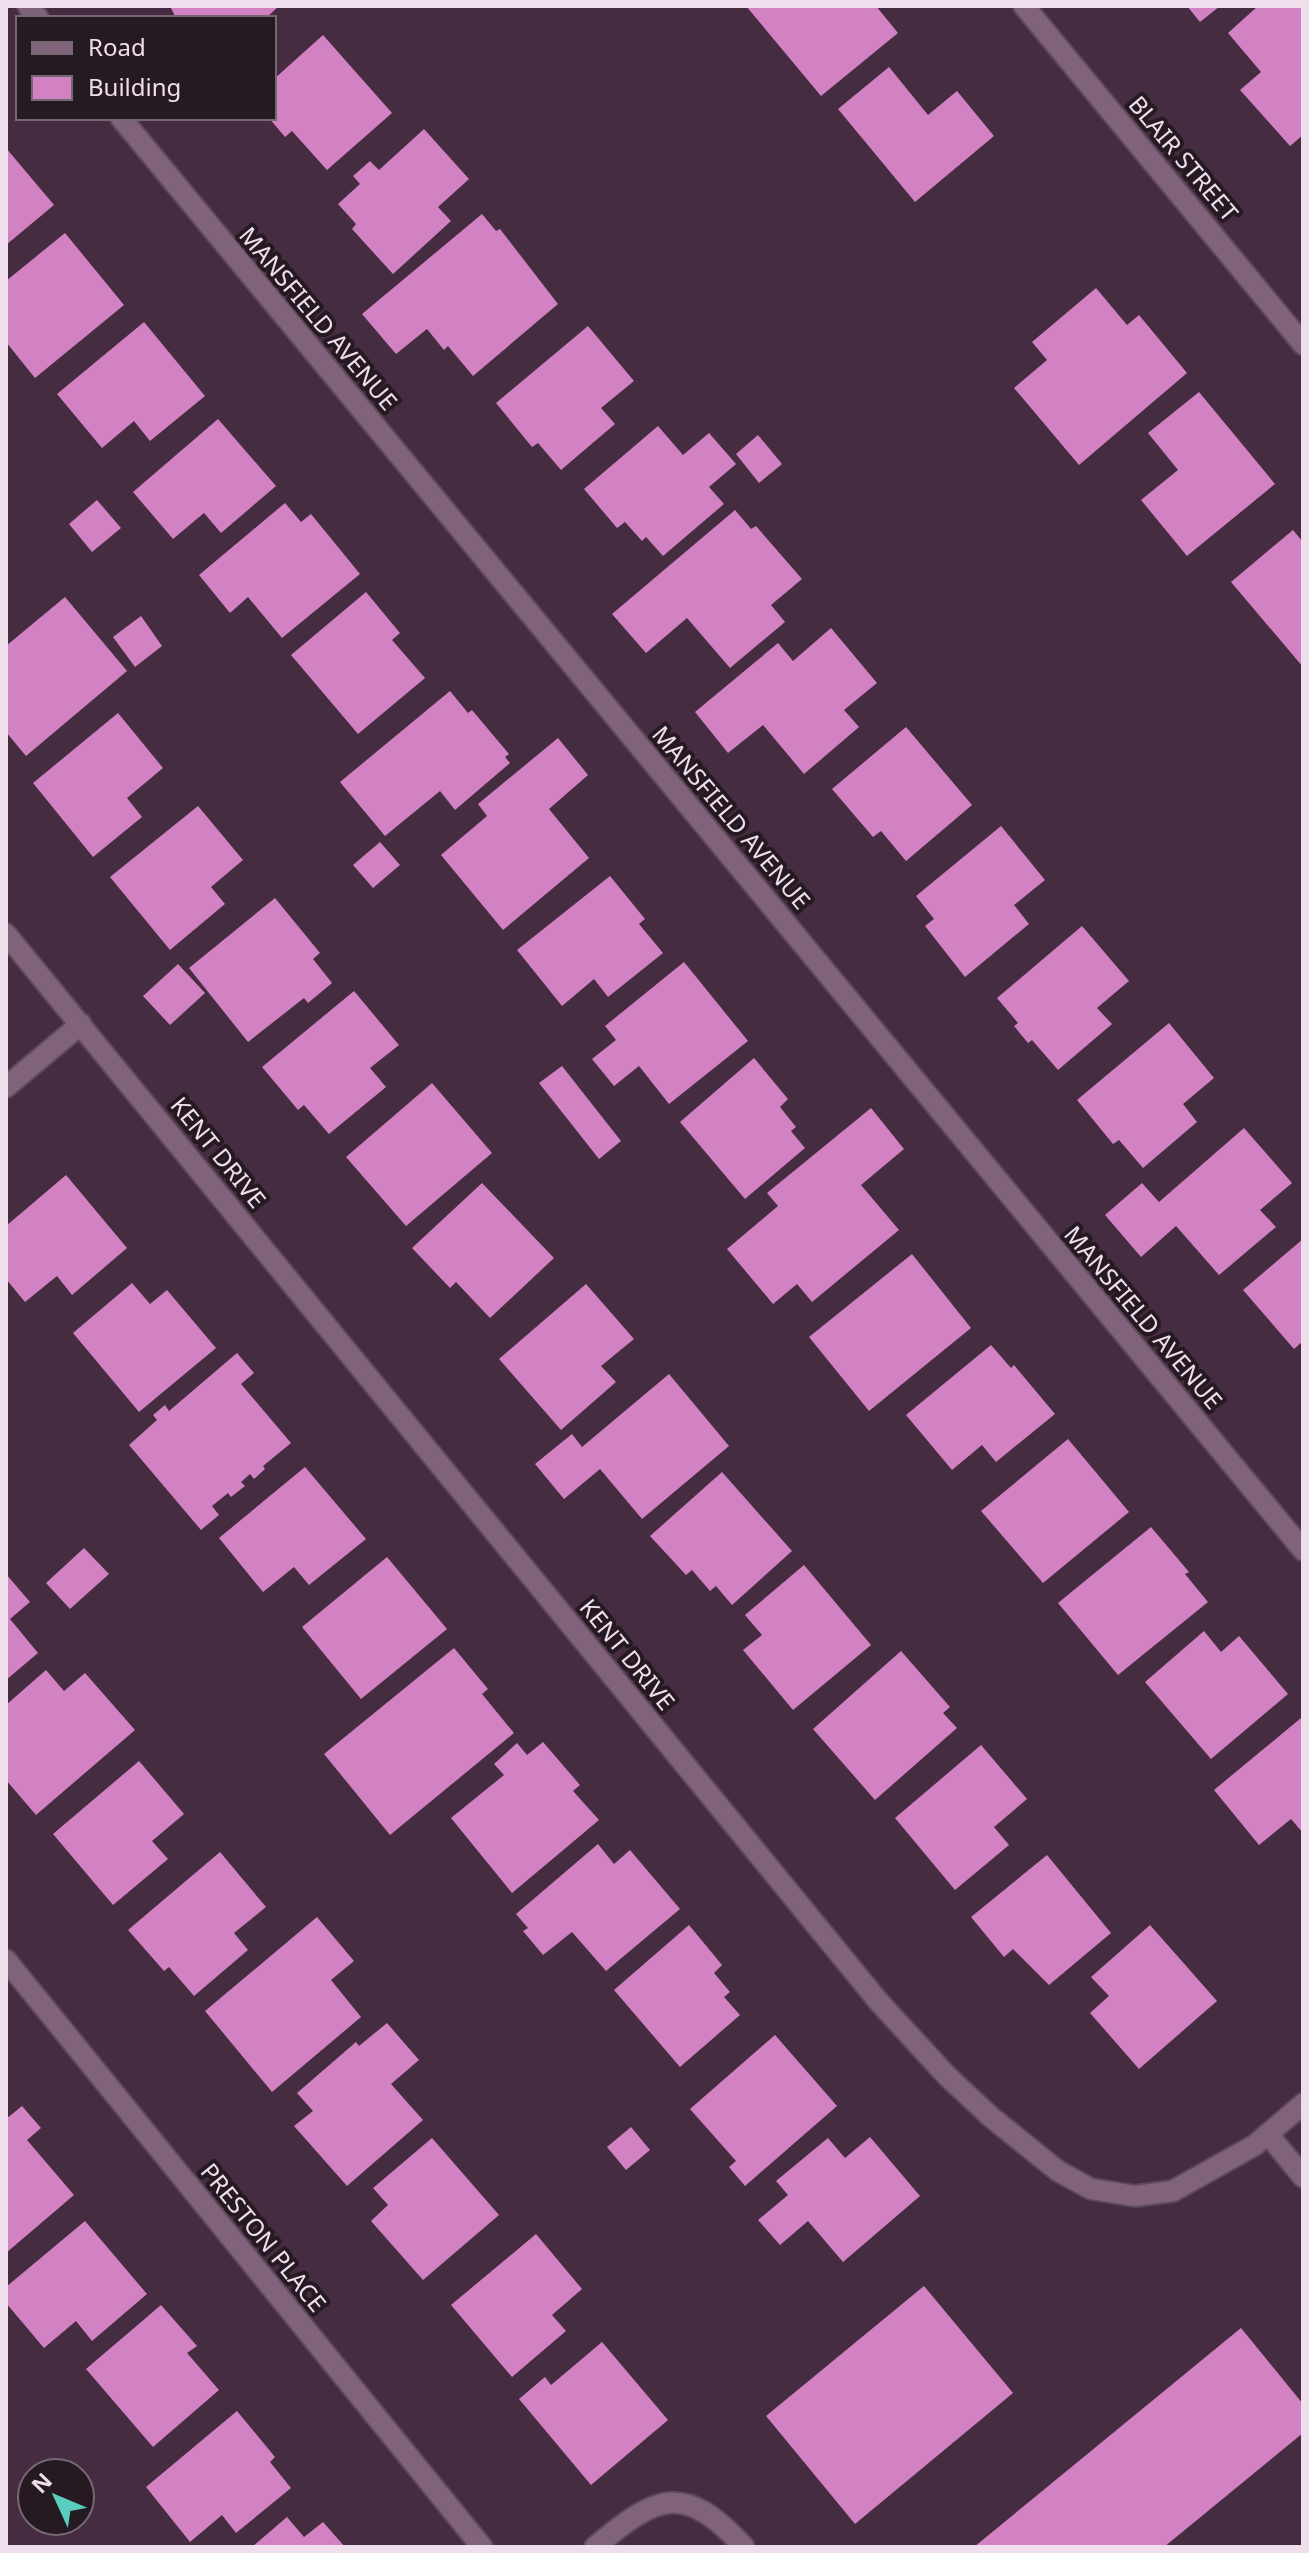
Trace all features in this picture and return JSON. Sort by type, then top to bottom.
[{"type":"street","name":"BLAIR STREET","points":[[1024,6],[1303,344]]},
{"type":"street","name":"MANSFIELD AVENUE","points":[[123,120],[1303,1550]]},
{"type":"street","name":"KENT DRIVE","points":[[6,934],[879,2002],[947,2076],[1058,2171],[1091,2189],[1135,2196],[1173,2191],[1255,2145],[1303,2104]]},
{"type":"street","points":[[6,1087],[81,1024]]},
{"type":"street","name":"PRESTON PLACE","points":[[6,1960],[482,2547]]},
{"type":"street","points":[[1268,2134],[1303,2177]]},
{"type":"street","points":[[595,2547],[650,2505],[693,2503],[720,2520],[744,2547]]},
{"type":"building","points":[[170,6],[279,6],[268,16],[175,16]]},
{"type":"building","points":[[746,6],[876,6],[898,33],[821,96]]},
{"type":"building","points":[[1187,6],[1220,6],[1200,22]]},
{"type":"building","points":[[1258,6],[1300,6],[1303,9],[1303,135],[1290,146],[1240,90],[1261,72],[1228,33]]},
{"type":"building","points":[[323,35],[392,113],[327,170],[292,131],[285,137],[271,120],[276,120],[276,77]]},
{"type":"building","points":[[889,67],[928,115],[957,91],[994,136],[915,202],[838,109]]},
{"type":"building","points":[[424,129],[469,179],[438,207],[451,221],[393,274],[352,229],[356,224],[338,204],[360,184],[353,176],[370,161],[379,170]]},
{"type":"building","points":[[6,148],[54,205],[6,245]]},
{"type":"building","points":[[482,214],[496,231],[500,229],[558,304],[473,376],[448,346],[444,350],[427,329],[396,354],[362,314]]},
{"type":"building","points":[[65,233],[124,305],[35,378],[6,342],[6,281]]},
{"type":"building","points":[[1096,288],[1127,325],[1139,315],[1187,373],[1079,465],[1014,388],[1047,360],[1032,342]]},
{"type":"building","points":[[144,322],[205,396],[150,441],[134,421],[102,448],[57,394]]},
{"type":"building","points":[[588,326],[634,381],[601,408],[615,424],[561,470],[538,443],[532,447],[496,403]]},
{"type":"building","points":[[1199,392],[1275,484],[1187,556],[1141,500],[1178,470],[1148,433]]},
{"type":"building","points":[[218,419],[276,486],[221,533],[204,513],[173,539],[133,492]]},
{"type":"building","points":[[658,426],[683,455],[709,433],[736,464],[709,487],[724,504],[663,556],[646,537],[642,541],[625,522],[617,528],[584,489]]},
{"type":"building","points":[[758,435],[782,464],[759,483],[736,454]]},
{"type":"building","points":[[97,500],[121,528],[92,552],[69,524]]},
{"type":"building","points":[[285,503],[301,522],[311,514],[360,574],[282,638],[248,597],[230,613],[199,575]]},
{"type":"building","points":[[735,510],[751,529],[756,526],[802,579],[771,605],[785,622],[730,668],[687,618],[646,653],[612,614]]},
{"type":"building","points":[[1293,530],[1303,542],[1303,667],[1231,582]]},
{"type":"building","points":[[366,592],[400,633],[392,640],[425,678],[358,734],[291,655]]},
{"type":"building","points":[[65,597],[127,671],[26,756],[6,732],[6,646]]},
{"type":"building","points":[[141,616],[162,646],[135,667],[113,637]]},
{"type":"building","points":[[831,628],[877,683],[844,710],[859,727],[804,774],[763,725],[728,753],[695,712],[778,643],[793,661]]},
{"type":"building","points":[[450,691],[468,713],[472,710],[509,754],[505,757],[510,763],[455,810],[440,791],[385,836],[340,782]]},
{"type":"building","points":[[118,713],[163,768],[127,798],[142,817],[93,857],[33,783]]},
{"type":"building","points":[[906,727],[972,805],[906,861],[881,831],[873,837],[832,789]]},
{"type":"building","points":[[558,738],[588,775],[549,809],[589,858],[503,930],[441,855],[487,816],[478,804]]},
{"type":"building","points":[[198,806],[243,860],[211,887],[225,904],[170,950],[110,877]]},
{"type":"building","points":[[1001,826],[1045,880],[1014,905],[1029,924],[965,977],[925,926],[934,919],[916,896]]},
{"type":"building","points":[[380,842],[400,865],[373,888],[353,865]]},
{"type":"building","points":[[610,876],[645,919],[639,924],[663,953],[608,997],[594,979],[562,1006],[517,950]]},
{"type":"building","points":[[275,898],[320,953],[313,959],[332,983],[308,1003],[304,998],[248,1042],[189,968]]},
{"type":"building","points":[[1082,926],[1129,981],[1097,1008],[1112,1024],[1058,1070],[1032,1040],[1028,1043],[1014,1026],[1018,1023],[997,998]]},
{"type":"building","points":[[684,962],[748,1041],[669,1104],[639,1066],[614,1086],[592,1059],[616,1040],[605,1026]]},
{"type":"building","points":[[178,964],[205,993],[170,1025],[143,996]]},
{"type":"building","points":[[354,991],[399,1045],[370,1068],[386,1087],[329,1134],[304,1105],[298,1110],[262,1067]]},
{"type":"building","points":[[1169,1023],[1214,1078],[1183,1104],[1197,1122],[1143,1168],[1119,1140],[1113,1144],[1077,1100]]},
{"type":"building","points":[[754,1058],[788,1099],[780,1107],[796,1127],[791,1131],[805,1148],[745,1199],[680,1122]]},
{"type":"building","points":[[562,1066],[621,1141],[599,1159],[539,1083]]},
{"type":"building","points":[[432,1083],[492,1153],[406,1226],[346,1157]]},
{"type":"building","points":[[871,1108],[904,1149],[861,1185],[899,1230],[812,1302],[797,1284],[773,1304],[727,1249],[778,1206],[767,1193]]},
{"type":"building","points":[[1244,1128],[1292,1183],[1260,1210],[1276,1227],[1219,1275],[1176,1226],[1141,1257],[1105,1215],[1142,1183],[1159,1202]]},
{"type":"building","points":[[66,1175],[127,1248],[72,1295],[57,1276],[25,1302],[6,1279],[6,1226]]},
{"type":"building","points":[[482,1183],[554,1258],[490,1318],[456,1282],[450,1288],[412,1248]]},
{"type":"building","points":[[1303,1239],[1303,1341],[1294,1349],[1243,1290]]},
{"type":"building","points":[[912,1254],[971,1328],[869,1411],[809,1337]]},
{"type":"building","points":[[132,1283],[150,1304],[167,1290],[216,1348],[139,1412],[73,1333]]},
{"type":"building","points":[[586,1284],[634,1339],[601,1366],[616,1382],[561,1430],[499,1359]]},
{"type":"building","points":[[991,1345],[1011,1368],[1014,1365],[1055,1414],[996,1462],[982,1445],[952,1470],[906,1415]]},
{"type":"building","points":[[237,1353],[254,1373],[241,1384],[291,1443],[263,1466],[265,1469],[254,1479],[250,1474],[241,1482],[245,1486],[231,1497],[228,1493],[212,1506],[219,1515],[201,1530],[129,1445],[157,1420],[153,1415],[165,1405],[169,1411]]},
{"type":"building","points":[[669,1374],[729,1446],[642,1519],[600,1469],[564,1499],[535,1464],[572,1434],[582,1447]]},
{"type":"building","points":[[1068,1439],[1129,1512],[1043,1583],[981,1511]]},
{"type":"building","points":[[305,1467],[366,1539],[309,1585],[294,1567],[263,1592],[219,1538]]},
{"type":"building","points":[[722,1472],[792,1551],[732,1605],[716,1586],[710,1591],[692,1570],[686,1575],[650,1536]]},
{"type":"building","points":[[1151,1527],[1189,1572],[1185,1574],[1208,1602],[1118,1675],[1058,1603]]},
{"type":"building","points":[[84,1548],[109,1574],[70,1609],[46,1583]]},
{"type":"building","points":[[387,1557],[447,1629],[361,1699],[302,1627]]},
{"type":"building","points":[[804,1565],[871,1645],[793,1710],[743,1650],[762,1635],[745,1615]]},
{"type":"building","points":[[6,1574],[30,1602],[10,1619],[38,1653],[6,1680]]},
{"type":"building","points":[[1204,1631],[1221,1652],[1239,1636],[1288,1694],[1211,1759],[1145,1682]]},
{"type":"building","points":[[454,1648],[488,1689],[482,1694],[514,1733],[390,1835],[324,1754]]},
{"type":"building","points":[[901,1651],[950,1707],[943,1713],[957,1728],[875,1800],[813,1729]]},
{"type":"building","points":[[46,1670],[64,1691],[85,1673],[135,1730],[36,1815],[6,1780],[6,1705]]},
{"type":"building","points":[[1301,1718],[1303,1833],[1291,1819],[1259,1845],[1214,1790]]},
{"type":"building","points":[[543,1742],[580,1785],[573,1791],[599,1820],[512,1893],[451,1818],[504,1775],[494,1764],[517,1743],[527,1755]]},
{"type":"building","points":[[981,1745],[1027,1799],[994,1827],[1009,1845],[955,1890],[895,1818]]},
{"type":"building","points":[[139,1761],[184,1814],[152,1841],[168,1859],[113,1905],[53,1834]]},
{"type":"building","points":[[598,1844],[614,1864],[630,1850],[680,1909],[606,1971],[572,1932],[543,1955],[523,1931],[528,1928],[516,1914]]},
{"type":"building","points":[[220,1852],[266,1907],[234,1933],[248,1950],[194,1996],[169,1967],[164,1971],[128,1930]]},
{"type":"building","points":[[1047,1855],[1111,1933],[1049,1985],[1013,1949],[1004,1957],[971,1917]]},
{"type":"building","points":[[317,1917],[354,1961],[331,1980],[361,2017],[272,2092],[205,2011]]},
{"type":"building","points":[[689,1925],[722,1965],[714,1973],[730,1992],[724,1997],[740,2015],[680,2067],[614,1990]]},
{"type":"building","points":[[1150,1925],[1217,2001],[1139,2069],[1090,2013],[1109,1996],[1091,1977]]},
{"type":"building","points":[[387,2023],[419,2060],[391,2084],[423,2120],[347,2186],[294,2126],[313,2111],[297,2093],[356,2042],[359,2046]]},
{"type":"building","points":[[775,2035],[837,2106],[745,2186],[729,2167],[736,2161],[690,2109]]},
{"type":"building","points":[[22,2106],[41,2128],[27,2140],[74,2195],[6,2253],[6,2119]]},
{"type":"building","points":[[631,2127],[650,2150],[626,2170],[607,2147]]},
{"type":"building","points":[[870,2137],[920,2196],[843,2262],[808,2221],[780,2245],[758,2220],[788,2195],[776,2181],[828,2138],[845,2158]]},
{"type":"building","points":[[432,2138],[499,2215],[423,2280],[371,2221],[388,2205],[373,2188]]},
{"type":"building","points":[[85,2221],[147,2294],[92,2341],[76,2321],[44,2348],[6,2303],[6,2287]]},
{"type":"building","points":[[536,2234],[582,2289],[552,2315],[566,2331],[512,2377],[451,2305]]},
{"type":"building","points":[[924,2286],[1013,2393],[855,2524],[766,2416]]},
{"type":"building","points":[[161,2305],[197,2346],[187,2353],[219,2390],[153,2447],[86,2369]]},
{"type":"building","points":[[1241,2328],[1303,2404],[1303,2433],[1164,2547],[974,2547]]},
{"type":"building","points":[[602,2342],[668,2420],[591,2485],[519,2399],[545,2377],[551,2385]]},
{"type":"building","points":[[237,2411],[275,2457],[270,2462],[291,2488],[236,2533],[222,2515],[190,2542],[146,2487]]},
{"type":"building","points":[[287,2517],[304,2537],[323,2522],[345,2547],[252,2547]]}]
